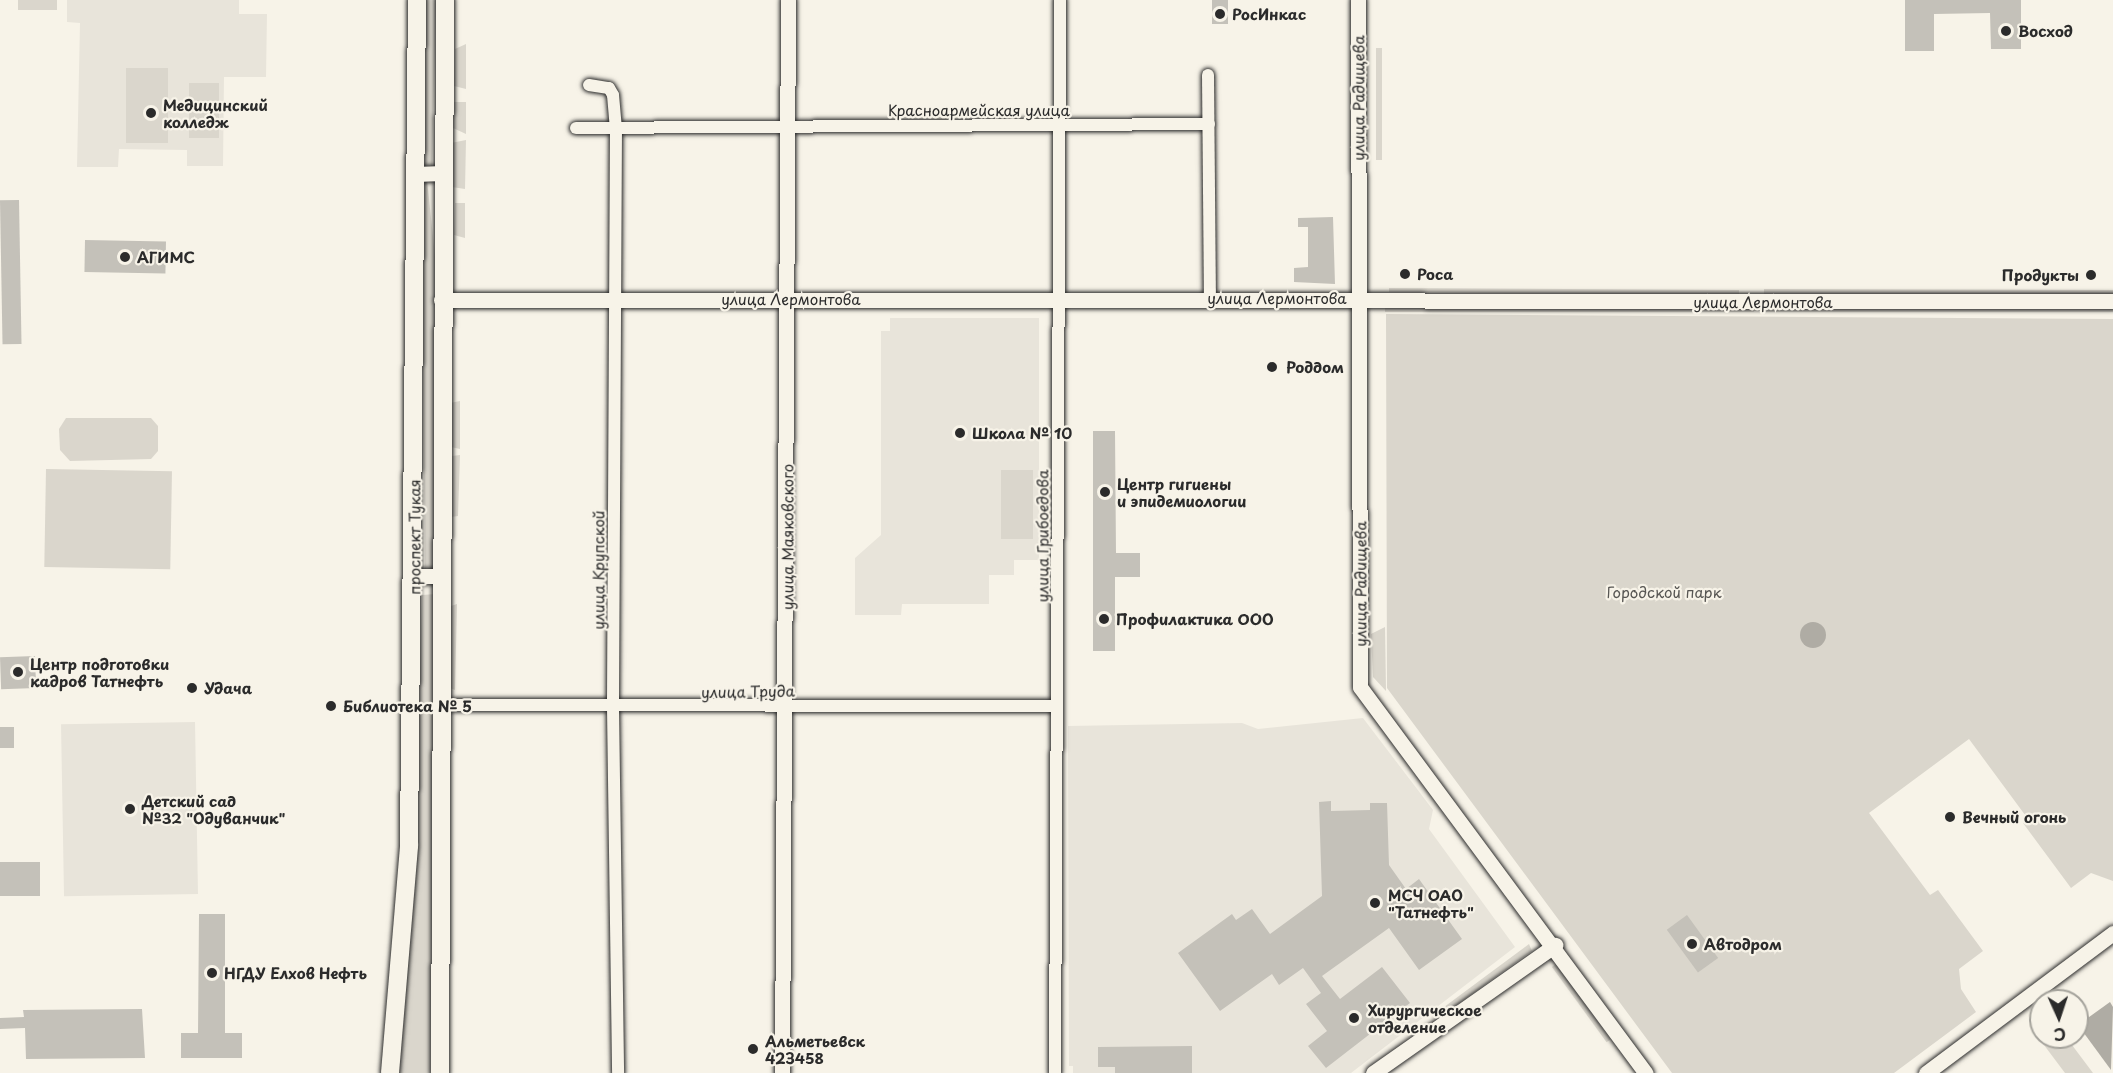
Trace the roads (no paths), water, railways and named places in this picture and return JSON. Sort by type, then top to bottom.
[{"type":"main road","name":"проспект Тукая","points":[[390,1073],[410,846],[417,0]]},
{"type":"main road","name":"проспект Тукая","points":[[440,1073],[441,300],[445,0]]},
{"type":"street","name":"улица Маяковского","points":[[782,1073],[787,706],[788,0]]},
{"type":"street","name":"улица Грибоедова","points":[[1055,1073],[1060,0]]},
{"type":"street","name":"улица Радищева","points":[[1358,0],[1360,687],[1555,945],[1646,1073]]},
{"type":"street","points":[[1208,75],[1210,297]]},
{"type":"street","name":"улица Крупской","points":[[590,85],[609,88],[613,94],[616,127],[613,708],[618,1073]]},
{"type":"street","name":"Красноармейская улица","points":[[576,128],[1209,124]]},
{"type":"street","points":[[416,174],[442,173]]},
{"type":"street","name":"улица Лермонтова","points":[[441,300],[1059,300],[1210,297],[2113,301]]},
{"type":"street","points":[[413,576],[440,576]]},
{"type":"street","name":"улица Труда","points":[[440,705],[613,708],[1056,706]]},
{"type":"street","points":[[1926,1073],[2113,933]]},
{"type":"street","points":[[1373,1073],[1555,945]]},
{"type":"place","name":"РосИнкас","points":[[1220,14]]},
{"type":"place","name":"Восход","points":[[2006,31]]},
{"type":"place","name":"Медицинский колледж","points":[[151,113]]},
{"type":"place","name":"АГИМС","points":[[125,257]]},
{"type":"place","name":"Роса","points":[[1405,274]]},
{"type":"place","name":"Продукты","points":[[2091,275]]},
{"type":"place","name":"Роддом","points":[[1272,367]]},
{"type":"place","name":"Школа № 10","points":[[960,433]]},
{"type":"place","name":"Центр гигиены и эпидемиологии","points":[[1105,492]]},
{"type":"place","name":"Профилактика ООО","points":[[1104,619]]},
{"type":"place","name":"Центр подготовки кадров Татнефть","points":[[18,672]]},
{"type":"place","name":"Удача","points":[[192,688]]},
{"type":"place","name":"Библиотека № 5","points":[[331,706]]},
{"type":"place","name":"Детский сад №32 \"Одуванчик\"","points":[[130,809]]},
{"type":"place","name":"Вечный огонь","points":[[1950,817]]},
{"type":"place","name":"МСЧ ОАО \"Татнефть\"","points":[[1375,903]]},
{"type":"place","name":"Автодром","points":[[1692,944]]},
{"type":"place","name":"НГДУ Елхов Нефть","points":[[212,973]]},
{"type":"place","name":"Хирургическое отделение","points":[[1354,1018]]},
{"type":"place","name":"Альметьевск 423458","points":[[753,1049]]},
{"type":"park label","name":"Городской парк","points":[[1664,592]]}]
